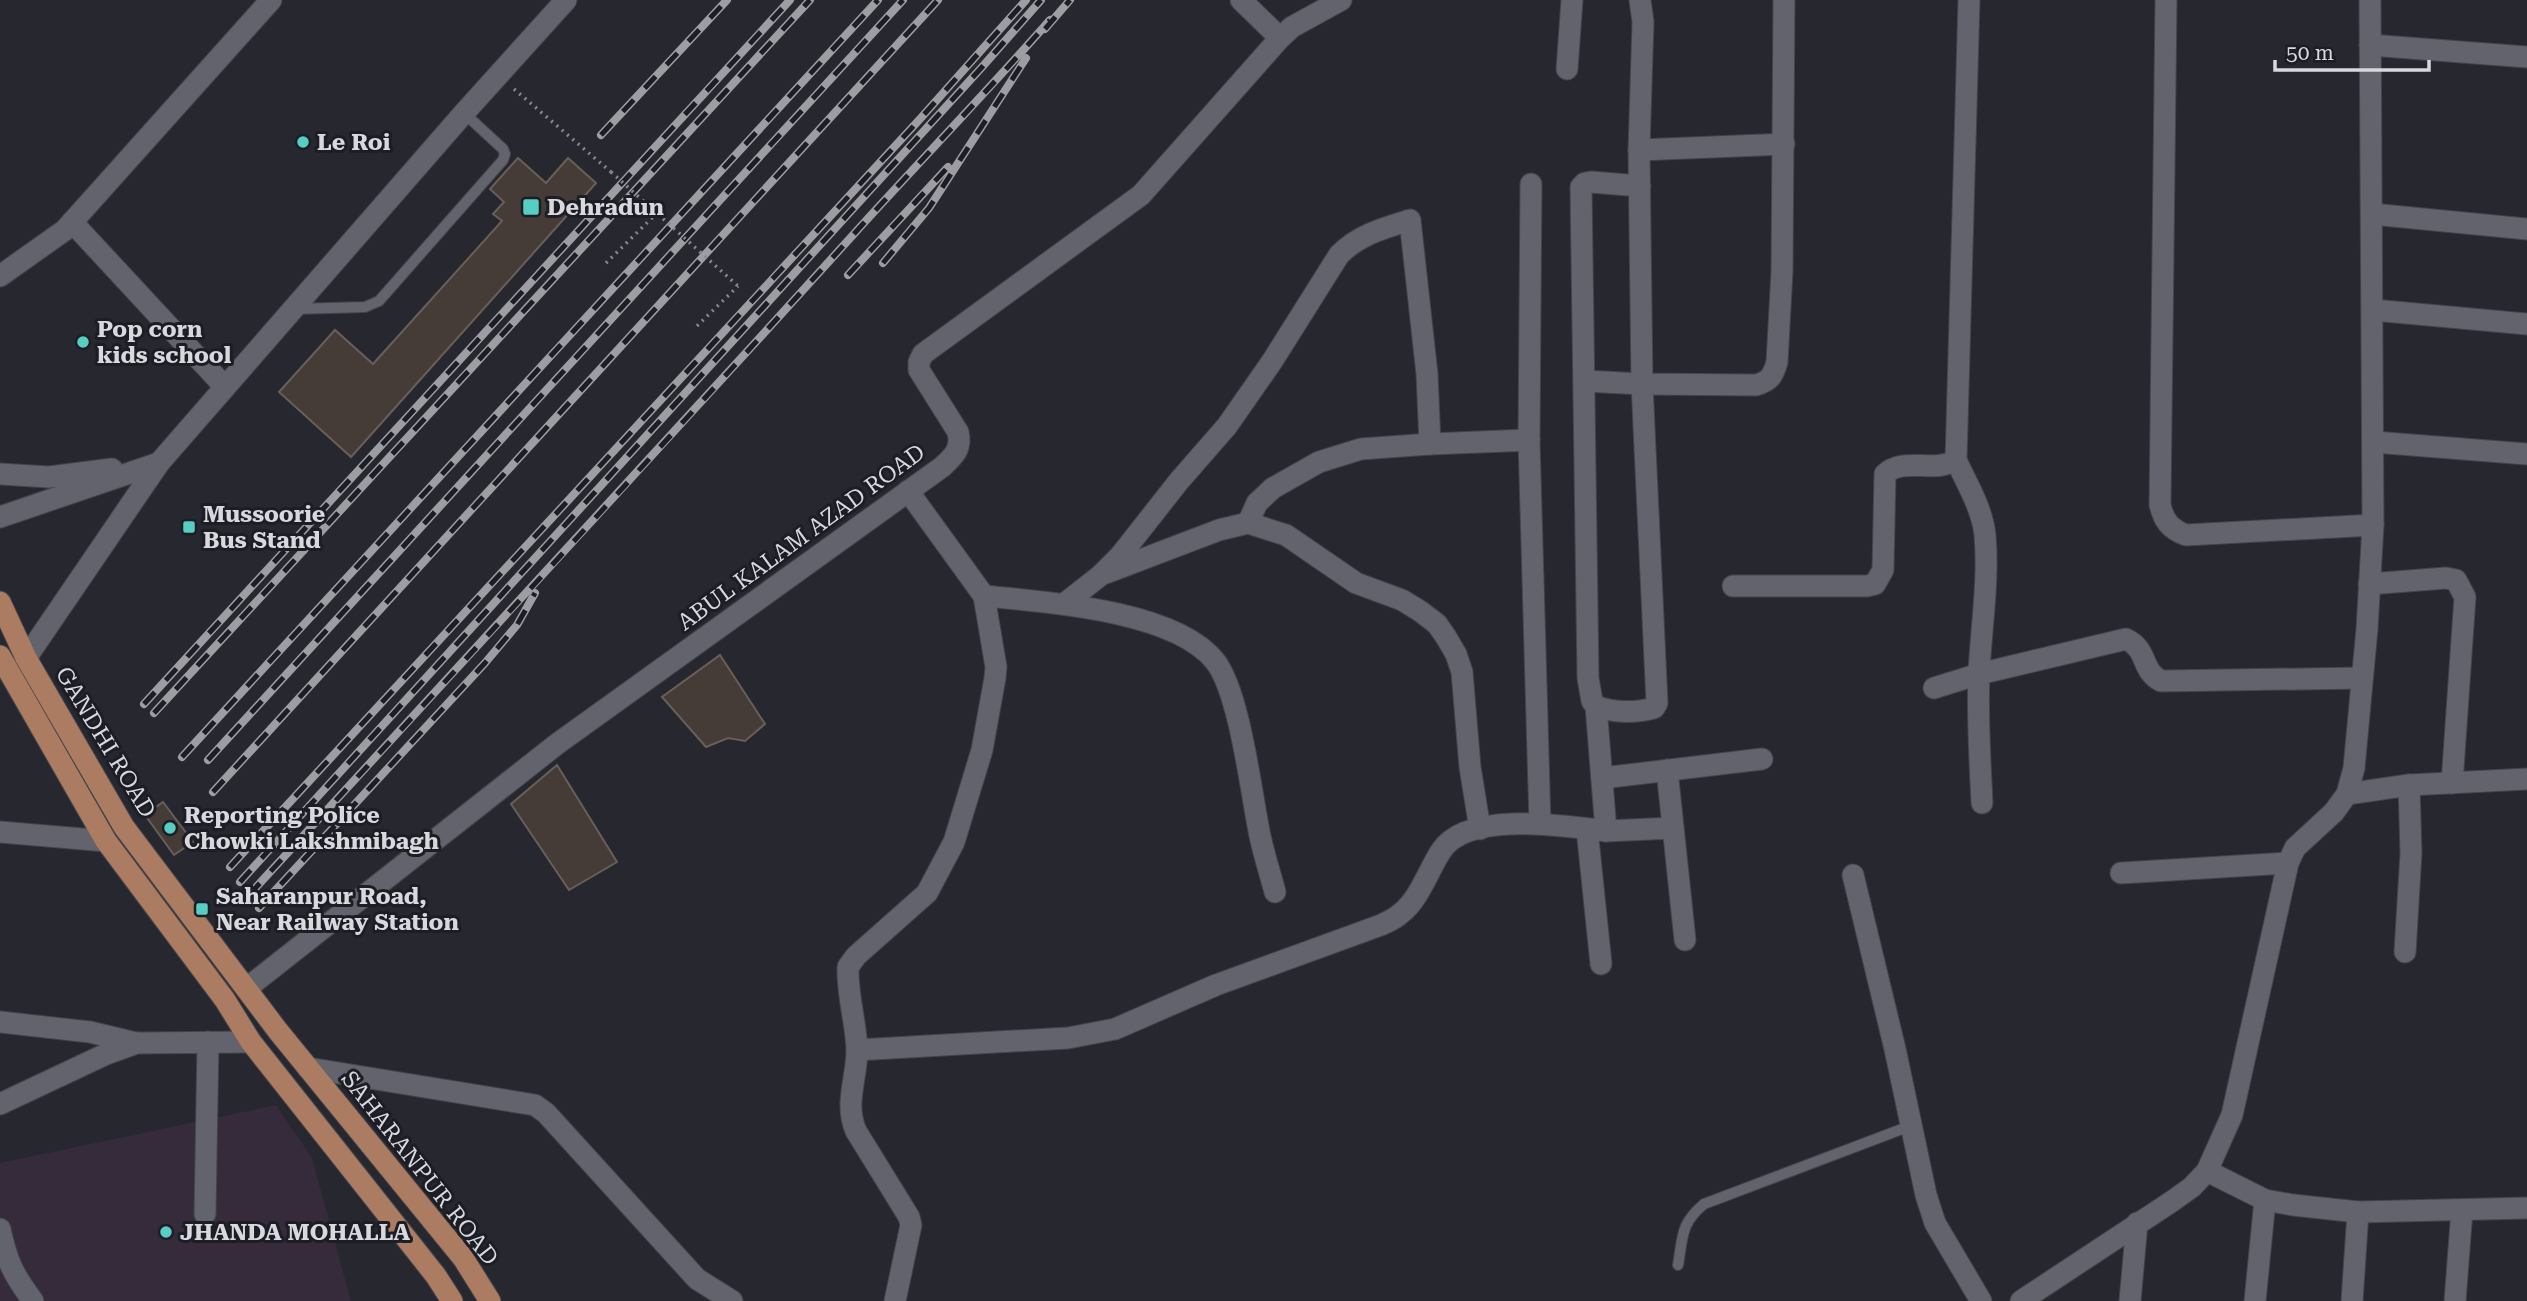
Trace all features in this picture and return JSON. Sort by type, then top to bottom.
[{"type":"main road","name":"GANDHI ROAD","points":[[0,602],[26,658],[124,827],[307,1068]]},
{"type":"main road","points":[[3,671],[106,841],[225,1000],[251,1042],[436,1276],[452,1301]]},
{"type":"main road","name":"SAHARANPUR ROAD","points":[[307,1068],[463,1258],[490,1301]]},
{"type":"street","points":[[0,276],[49,243],[72,222],[271,0]]},
{"type":"street","points":[[26,658],[159,463],[566,0]]},
{"type":"street","points":[[1241,0],[1280,38]]},
{"type":"street","name":"ABUL KALAM AZAD ROAD","points":[[247,988],[557,744],[956,455],[960,443],[958,432],[919,370],[923,354],[1141,195],[1280,38],[1307,18],[1341,0]]},
{"type":"street","points":[[1567,69],[1572,0]]},
{"type":"street","points":[[1596,706],[1616,711],[1648,710],[1654,708],[1657,703],[1642,384],[1639,150],[1643,22],[1640,0]]},
{"type":"street","points":[[1585,381],[1756,385],[1773,376],[1777,362],[1782,271],[1784,0]]},
{"type":"street","points":[[1969,0],[1956,460],[1977,505],[1985,535],[1985,609],[1979,674],[1982,803]]},
{"type":"street","points":[[2166,0],[2160,505],[2163,518],[2174,531],[2186,535],[2373,525]]},
{"type":"street","points":[[2021,1301],[2192,1187],[2207,1171],[2232,1115],[2288,863],[2295,848],[2334,812],[2347,794],[2354,768],[2373,525],[2370,0]]},
{"type":"street","points":[[2370,45],[2527,57]]},
{"type":"street","points":[[1639,150],[1784,144]]},
{"type":"street","points":[[1601,964],[1596,830],[1602,778],[1596,706],[1589,691],[1586,624],[1581,187],[1591,182],[1640,186]]},
{"type":"street","points":[[1531,184],[1529,440],[1541,824]]},
{"type":"street","points":[[2372,214],[2527,229]]},
{"type":"street","points":[[1064,604],[1101,575],[1136,538],[1179,481],[1227,426],[1273,360],[1339,255],[1349,244],[1369,233],[1410,220],[1427,374],[1430,444]]},
{"type":"street","points":[[72,222],[225,387]]},
{"type":"street","points":[[2373,310],[2527,324]]},
{"type":"street","points":[[1248,523],[1258,503],[1273,488],[1319,462],[1361,450],[1529,440]]},
{"type":"street","points":[[2374,442],[2527,454]]},
{"type":"street","points":[[1733,586],[1875,584],[1883,570],[1885,474],[1900,466],[1948,466],[1956,460]]},
{"type":"street","points":[[0,474],[49,477],[159,463]]},
{"type":"street","points":[[0,517],[159,463]]},
{"type":"street","points":[[895,1301],[911,1225],[909,1217],[851,1120],[849,1108],[857,1050],[848,967],[856,956],[928,893],[954,842],[982,750],[996,667],[984,596],[908,491]]},
{"type":"street","points":[[1101,575],[1219,530],[1248,523],[1286,536],[1356,583],[1402,600],[1420,611],[1441,631],[1456,654],[1462,672],[1470,767],[1480,828]]},
{"type":"street","points":[[2369,584],[2446,578],[2456,580],[2462,588],[2465,597],[2452,783]]},
{"type":"street","points":[[984,596],[1085,606],[1177,632],[1214,660],[1223,674],[1237,716],[1260,839],[1275,892]]},
{"type":"street","points":[[1934,688],[1979,674],[2126,639],[2142,652],[2147,670],[2161,681],[2362,678]]},
{"type":"street","points":[[1602,778],[1762,759]]},
{"type":"street","points":[[1667,770],[1685,940]]},
{"type":"street","points":[[2347,794],[2409,785],[2527,779]]},
{"type":"street","points":[[2405,952],[2411,853],[2409,785]]},
{"type":"street","points":[[857,1050],[1068,1038],[1115,1028],[1216,985],[1381,925],[1401,914],[1411,902],[1447,843],[1458,835],[1480,828],[1541,824],[1596,830],[1673,828]]},
{"type":"street","points":[[0,832],[106,841]]},
{"type":"street","points":[[2120,873],[2288,863]]},
{"type":"street","points":[[1853,875],[1895,1049],[1923,1186],[1935,1223],[1981,1301]]},
{"type":"street","points":[[0,1021],[90,1032],[136,1043],[251,1042]]},
{"type":"street","points":[[205,1214],[208,1042]]},
{"type":"street","points":[[0,1104],[104,1055],[136,1043]]},
{"type":"street","points":[[307,1068],[535,1105],[546,1113],[697,1279],[732,1301]]},
{"type":"street","points":[[2207,1171],[2265,1199],[2293,1205],[2358,1212],[2527,1208]]},
{"type":"street","points":[[2255,1301],[2265,1199]]},
{"type":"street","points":[[2455,1301],[2462,1210]]},
{"type":"street","points":[[2352,1301],[2358,1212]]},
{"type":"street","points":[[2130,1301],[2137,1223]]},
{"type":"street","points":[[0,1229],[6,1258],[13,1274],[33,1301]]},
{"type":"lane","points":[[294,309],[365,307],[379,301],[503,160],[503,149],[464,113]]},
{"type":"lane","points":[[1678,1265],[1685,1223],[1704,1204],[1910,1126]]},
{"type":"path","points":[[498,75],[738,286],[697,326]]},
{"type":"path","points":[[606,263],[656,214]]},
{"type":"shaded area","name":"JHANDA MOHALLA","points":[[276,1105],[312,1158],[351,1301],[0,1301],[0,1163]]},
{"type":"building","points":[[518,158],[546,183],[568,158],[596,183],[351,457],[279,392],[335,330],[373,364],[502,221],[493,214],[504,202],[490,189]]},
{"type":"building","points":[[720,655],[765,724],[745,741],[728,738],[706,747],[662,697]]},
{"type":"building","points":[[557,765],[617,862],[569,890],[511,804]]},
{"type":"building","points":[[163,802],[193,842],[174,855],[145,815]]},
{"type":"railway","points":[[601,135],[727,0]]},
{"type":"railway","points":[[144,704],[790,0]]},
{"type":"railway","points":[[154,713],[810,0]]},
{"type":"railway","points":[[182,757],[878,0]]},
{"type":"railway","points":[[208,760],[903,0]]},
{"type":"railway","points":[[213,792],[938,0]]},
{"type":"railway","points":[[230,867],[920,119],[1026,0]]},
{"type":"railway","points":[[240,882],[1041,0]]},
{"type":"railway","points":[[1045,29],[1070,0]]},
{"type":"railway","points":[[249,895],[1050,20]]},
{"type":"railway","points":[[883,263],[929,208],[1026,58]]},
{"type":"railway","points":[[848,275],[948,167]]},
{"type":"railway","points":[[259,908],[485,663],[517,625],[535,593]]},
{"type":"place","name":"Le Roi","points":[[303,142]]},
{"type":"place","name":"Dehradun","points":[[531,207]]},
{"type":"place","name":"Pop corn kids school","points":[[83,342]]},
{"type":"place","name":"Mussoorie Bus Stand","points":[[189,527]]},
{"type":"place","name":"Reporting Police Chowki Lakshmibagh","points":[[170,828]]},
{"type":"place","name":"Saharanpur Road, Near Railway Station","points":[[202,909]]},
{"type":"place","name":"JHANDA MOHALLA","points":[[166,1232]]}]
